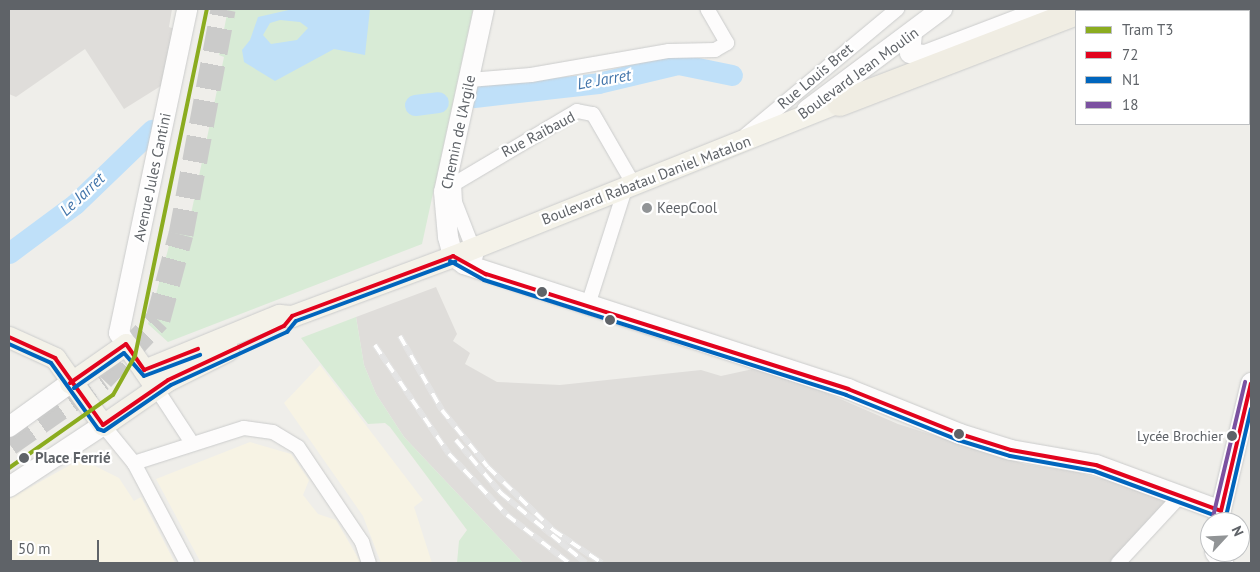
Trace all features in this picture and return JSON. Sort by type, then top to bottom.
[{"type":"highway","points":[[839,103],[951,63],[1075,12]]},
{"type":"main road","name":"Boulevard Rabatau Daniel Matalon","points":[[292,316],[463,252],[735,146],[839,103],[903,72],[1068,9]]},
{"type":"main road","name":"Boulevard Rabatau Daniel Matalon","points":[[839,103],[908,88],[1075,21]]},
{"type":"main road","points":[[144,370],[279,315],[292,316]]},
{"type":"main road","points":[[9,337],[55,358],[70,382],[103,425],[156,388],[284,326],[292,316]]},
{"type":"main road","points":[[70,382],[126,344],[156,388]]},
{"type":"street","name":"Avenue Jules Cantini","points":[[126,344],[119,333],[187,9]]},
{"type":"street","name":"Chemin de l'Argile","points":[[463,252],[444,211],[456,175],[463,106],[484,9]]},
{"type":"street","name":"Boulevard Jean Moulin","points":[[792,122],[904,22],[922,9]]},
{"type":"street","name":"Boulevard Jean Moulin","points":[[904,22],[942,9]]},
{"type":"street","points":[[904,22],[910,53],[925,55],[1046,9]]},
{"type":"street","points":[[468,83],[602,65],[669,51],[714,50],[727,43],[711,10]]},
{"type":"street","name":"Rue Louis Bret","points":[[735,146],[904,22]]},
{"type":"street","name":"Rue Raibaud","points":[[456,175],[577,111],[592,114],[630,187]]},
{"type":"street","points":[[588,305],[630,187]]},
{"type":"street","points":[[463,252],[486,274],[848,389],[914,418],[1011,450],[1078,460],[1182,494],[1211,512]]},
{"type":"street","points":[[9,427],[70,382]]},
{"type":"street","points":[[1220,512],[1251,383]]},
{"type":"street","points":[[156,388],[192,443]]},
{"type":"street","points":[[9,488],[103,425],[134,463],[187,563]]},
{"type":"street","points":[[134,463],[244,428],[259,428],[287,438],[335,500],[362,542],[369,563]]},
{"type":"street","points":[[1118,563],[1182,494]]},
{"type":"shaded area","points":[[9,9],[172,9],[169,27],[175,29],[164,84],[124,109],[85,49],[16,97],[9,94]]},
{"type":"shaded area","points":[[436,287],[457,334],[453,341],[470,353],[465,364],[497,382],[560,385],[701,370],[721,376],[753,369],[815,388],[898,424],[1024,464],[1076,472],[1172,498],[1111,563],[523,563],[404,437],[376,394],[364,365],[356,317]]},
{"type":"shaded area","points":[[320,365],[423,500],[414,507],[432,563],[381,563],[363,516],[284,403]]},
{"type":"shaded area","points":[[250,442],[291,454],[309,480],[303,495],[318,514],[336,520],[361,563],[201,563],[156,479]]},
{"type":"shaded area","points":[[81,459],[119,478],[134,501],[141,497],[175,563],[9,563],[9,499]]},
{"type":"green space","points":[[228,9],[473,9],[422,244],[168,342],[148,324],[173,231],[187,233],[224,57],[219,55]]},
{"type":"green space","points":[[356,317],[364,365],[376,394],[404,437],[523,563],[457,563],[459,541],[467,530],[390,427],[385,423],[368,424],[301,338]]},
{"type":"water","points":[[293,9],[370,9],[365,55],[334,49],[275,81],[244,62],[242,50],[250,40],[258,17]],"holes":[[[280,20],[300,22],[308,28],[297,40],[271,44],[263,35],[270,23]]]},
{"type":"waterway","name":"Le Jarret","points":[[474,97],[598,83],[678,64],[732,75]]},
{"type":"waterway","name":"Le Jarret","points":[[415,105],[438,102]]},
{"type":"waterway","name":"Le Jarret","points":[[9,253],[75,204],[152,130]]},
{"type":"tunnel","points":[[9,443],[102,378],[158,319],[181,234],[223,9]]},
{"type":"railway","points":[[400,336],[442,410],[488,467],[553,530],[602,563]]},
{"type":"railway","points":[[375,345],[449,454],[507,515],[569,563]]},
{"type":"railway","points":[[456,440],[501,493],[586,563]]},
{"type":"tram line","name":"T3","points":[[9,468],[113,395],[135,356],[207,9]]},
{"type":"transit line","name":"72","points":[[453,256],[486,274],[848,389],[960,434],[1011,450],[1096,465],[1221,511]]},
{"type":"transit line","name":"72","points":[[9,337],[55,358],[103,425],[168,380],[284,326],[292,316],[453,256]]},
{"type":"transit line","name":"N1","points":[[450,261],[484,280],[846,395],[958,440],[1010,456],[1094,471],[1205,512]]},
{"type":"transit line","name":"N1","points":[[9,344],[51,363],[98,429],[104,431],[171,385],[287,332],[296,321],[455,262]]},
{"type":"transit line","name":"72","points":[[70,383],[126,344],[144,370],[198,349]]},
{"type":"transit line","name":"N1","points":[[74,388],[124,353],[144,376],[200,355]]},
{"type":"transit line","name":"18","points":[[1214,512],[1245,382]]},
{"type":"transit line","name":"72","points":[[1221,511],[1251,383]]},
{"type":"transit line","name":"N1","points":[[1227,512],[1251,409]]},
{"type":"place","name":"KeepCool","points":[[647,208]]},
{"type":"place","name":"Lycée Brochier","points":[[1232,436]]},
{"type":"place","name":"Place Ferrié","points":[[24,458]]}]
